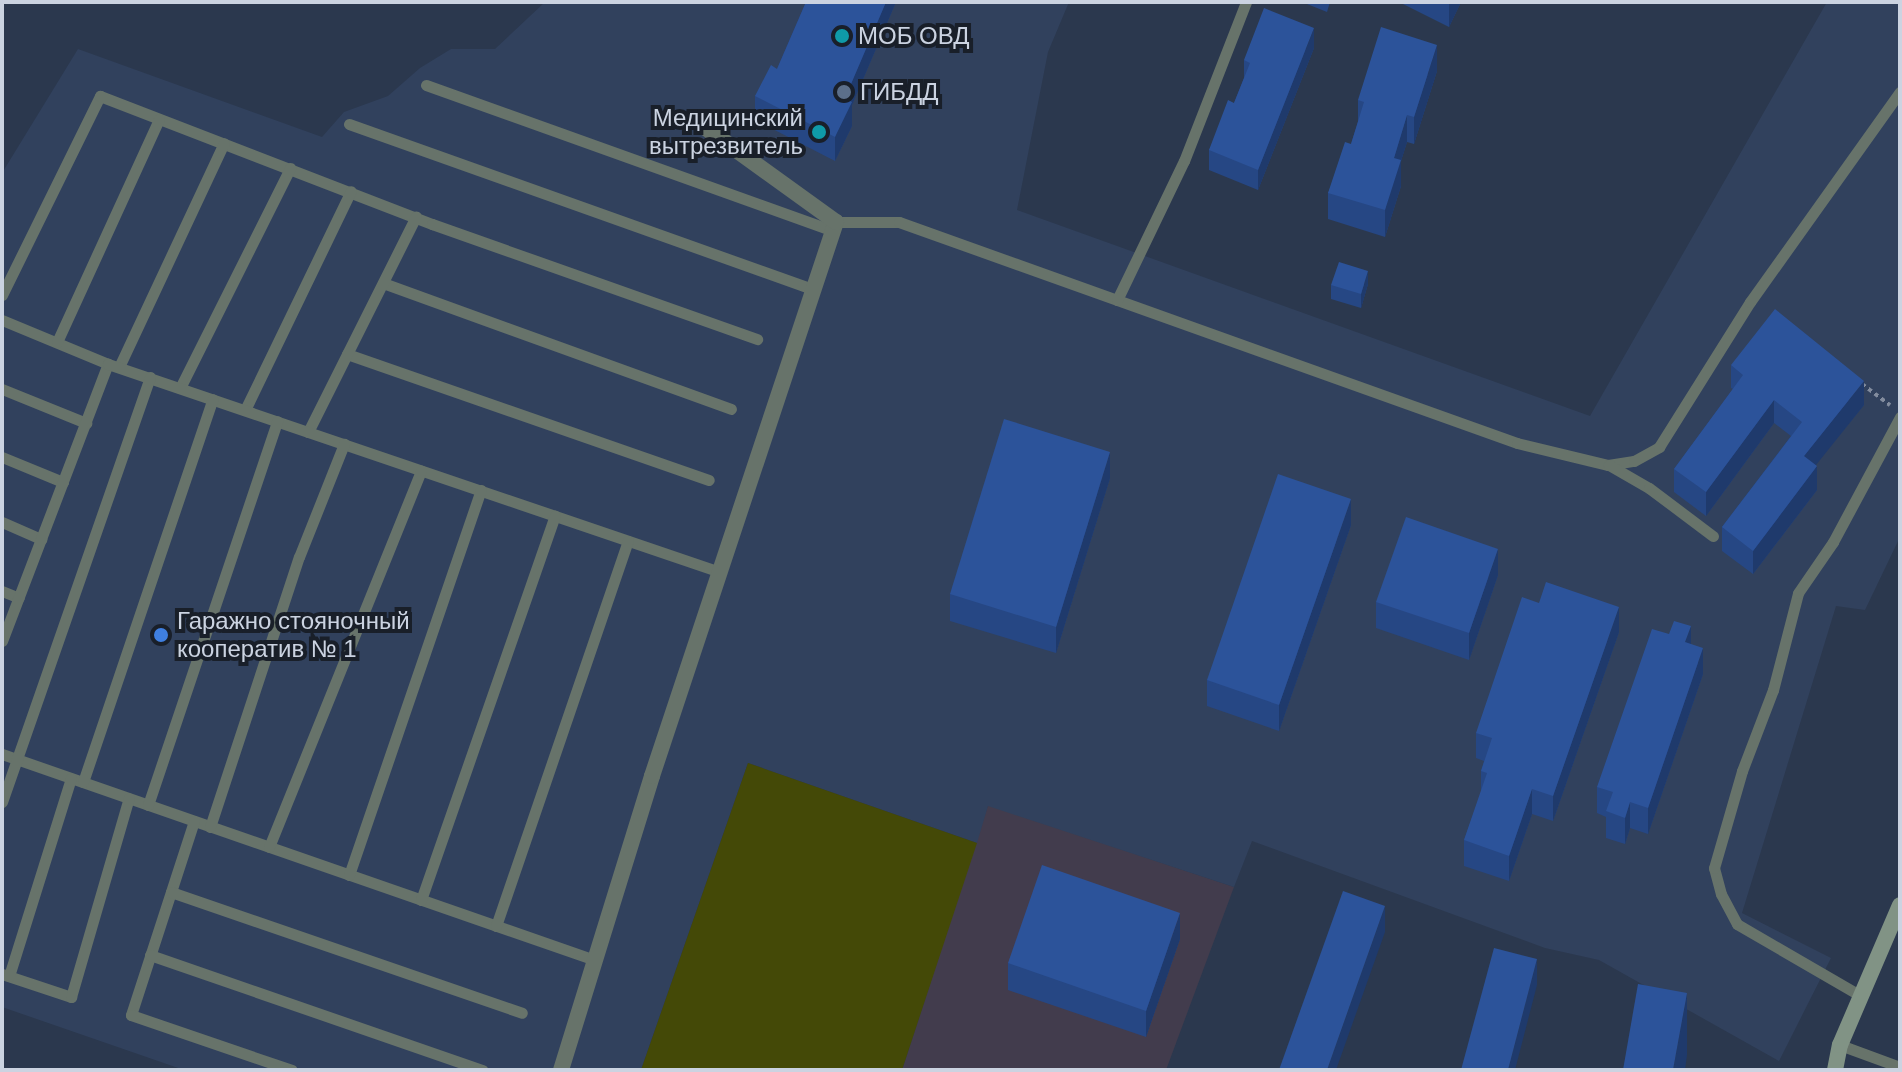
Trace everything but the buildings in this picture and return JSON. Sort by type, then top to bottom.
[{"type":"street","points":[[561,1070],[720,572],[835,227],[703,126]]},
{"type":"street","points":[[1835,1070],[1840,1045],[1900,905]]},
{"type":"lane","points":[[1117,300],[1184,161],[1246,2]]},
{"type":"lane","points":[[426,85],[835,227],[899,222],[1517,443],[1608,465],[1649,488],[1713,536]]},
{"type":"lane","points":[[1608,465],[1634,461],[1659,447],[1750,302],[1900,92]]},
{"type":"lane","points":[[2,295],[100,96],[416,216],[757,339]]},
{"type":"lane","points":[[57,342],[159,119]]},
{"type":"lane","points":[[349,124],[814,290]]},
{"type":"lane","points":[[2,641],[86,423],[224,143]]},
{"type":"lane","points":[[180,388],[290,168]]},
{"type":"lane","points":[[245,410],[351,191]]},
{"type":"lane","points":[[308,432],[416,216]]},
{"type":"lane","points":[[383,283],[731,409]]},
{"type":"lane","points":[[2,320],[114,365],[720,572]]},
{"type":"lane","points":[[347,354],[709,480]]},
{"type":"lane","points":[[2,802],[150,377]]},
{"type":"lane","points":[[2,389],[86,423]]},
{"type":"lane","points":[[129,798],[71,997],[6,975],[213,399]]},
{"type":"lane","points":[[1861,996],[1737,924],[1721,894],[1714,868],[1742,771],[1773,690],[1798,593],[1833,542],[1900,414]]},
{"type":"lane","points":[[148,805],[277,421]]},
{"type":"lane","points":[[210,827],[299,557],[344,444]]},
{"type":"lane","points":[[2,457],[63,482]]},
{"type":"lane","points":[[269,847],[421,470]]},
{"type":"lane","points":[[349,875],[481,490]]},
{"type":"lane","points":[[421,900],[555,516]]},
{"type":"lane","points":[[2,522],[41,539]]},
{"type":"lane","points":[[496,926],[628,541]]},
{"type":"lane","points":[[2,591],[19,598]]},
{"type":"lane","points":[[2,754],[595,960]]},
{"type":"lane","points":[[194,821],[131,1015],[292,1070]]},
{"type":"lane","points":[[171,892],[522,1013]]},
{"type":"lane","points":[[150,955],[483,1070]]},
{"type":"lane","points":[[1840,1045],[1900,1067]]},
{"type":"path","points":[[1850,375],[1900,414]]},
{"type":"shaded area","points":[[545,2],[1069,2],[1048,52],[1017,210],[1590,416],[1827,2],[1900,2],[1900,537],[1865,610],[1836,606],[1742,913],[1831,958],[1779,1061],[1599,960],[1545,948],[1252,841],[1234,887],[988,806],[977,843],[748,763],[641,1070],[184,1070],[2,1007],[2,173],[78,49],[322,137],[344,112],[388,96],[420,68],[451,49],[495,49]]},
{"type":"shaded area","points":[[988,805],[1234,887],[1166,1070],[902,1070]]},
{"type":"green space","points":[[748,763],[977,843],[902,1070],[641,1070]]},
{"type":"place","name":"МОБ ОВД","points":[[842,36]]},
{"type":"place","name":"ГИБДД","points":[[844,92]]},
{"type":"place","name":"Медицинский вытрезвитель","points":[[819,132]]},
{"type":"place","name":"Гаражно стояночный кооператив № 1","points":[[161,635]]}]
